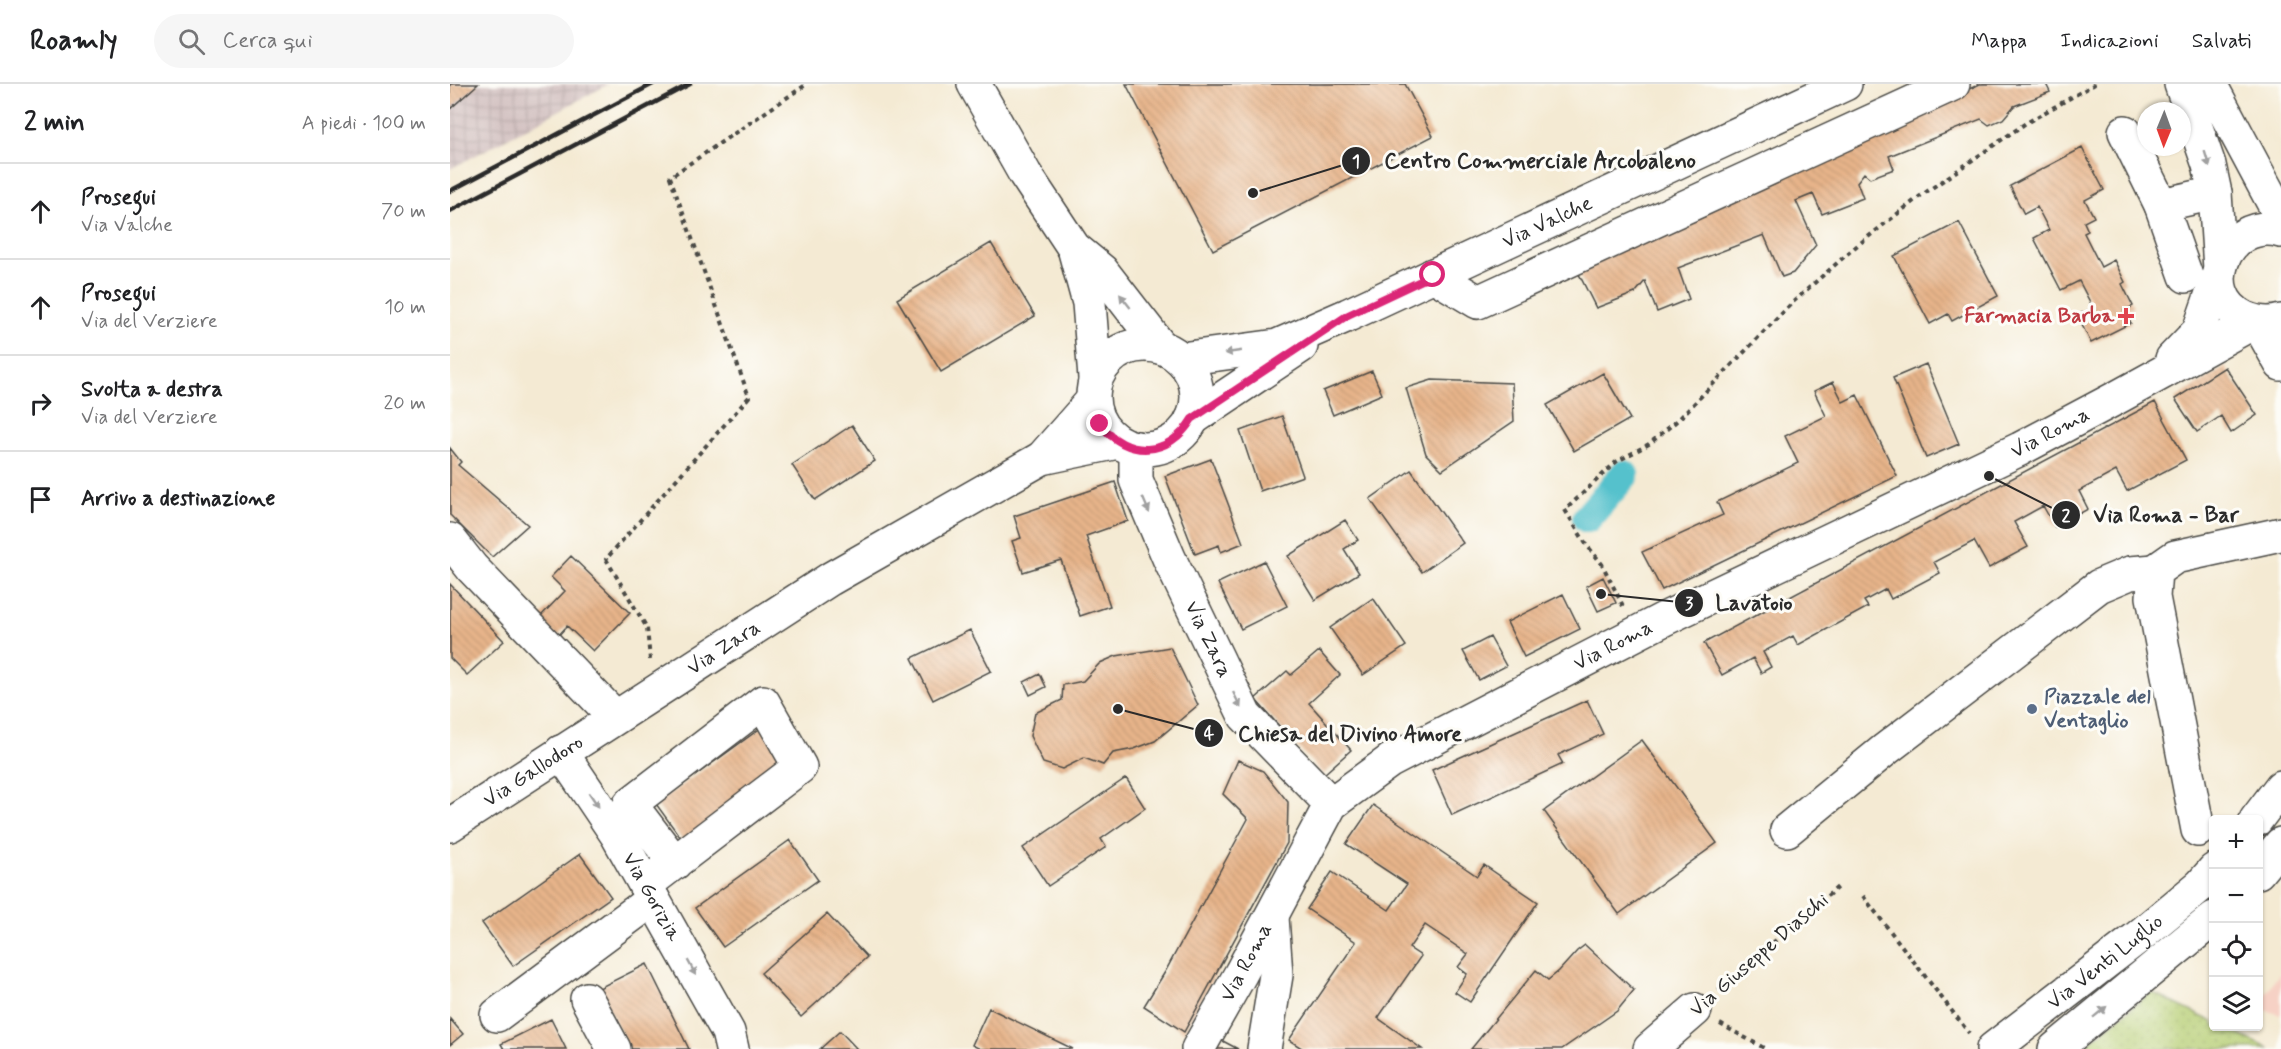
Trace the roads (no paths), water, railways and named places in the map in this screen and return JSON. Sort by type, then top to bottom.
[{"type":"main road","points":[[974,84],[1025,174],[1074,248],[1102,271],[1171,353],[1193,375],[1197,396],[1192,419],[1180,435],[1171,442],[1149,449],[1127,445],[1108,434],[1094,413],[1089,303],[1074,248]]},
{"type":"main road","name":"Via Valche","points":[[1171,353],[1276,345],[1348,315],[1845,84]]},
{"type":"main road","points":[[1433,275],[1478,302],[1953,84]]},
{"type":"main road","points":[[2181,84],[2209,165],[2215,193],[2221,289],[2228,303],[2239,315],[2264,322],[2281,364]]},
{"type":"main road","points":[[2210,84],[2269,175],[2281,217]]},
{"type":"main road","points":[[2125,132],[2161,205],[2186,276]]},
{"type":"main road","points":[[2161,205],[2215,193]]},
{"type":"main road","name":"Via Roma","points":[[2154,377],[2199,331],[2225,252],[2244,234],[2261,229],[2281,231]]},
{"type":"main road","name":"Via Valche","points":[[1192,419],[1348,315]]},
{"type":"main road","name":"Via Roma","points":[[1198,1049],[1272,917],[1331,804],[1390,760],[1637,633],[2020,449],[2154,377],[2264,322]]},
{"type":"main road","points":[[1094,389],[1102,366],[1121,349],[1140,345],[1171,353]]},
{"type":"main road","name":"Via Zara","points":[[1042,458],[1094,389]]},
{"type":"main road","name":"Via Zara","points":[[615,717],[830,579],[1042,458],[1127,445],[1136,480],[1169,558],[1245,716],[1331,804]]},
{"type":"main road","points":[[1787,830],[1886,749],[2099,586],[2130,573],[2155,571],[2175,557],[2281,534]]},
{"type":"main road","points":[[450,540],[472,568],[615,717]]},
{"type":"main road","points":[[2155,571],[2153,597],[2198,830]]},
{"type":"main road","points":[[497,1015],[649,892],[675,862],[800,767],[763,702],[630,804],[675,862]]},
{"type":"main road","name":"Via Gallodoro","points":[[450,825],[615,717]]},
{"type":"main road","name":"Via Gorizia","points":[[561,752],[617,835],[728,1032],[732,1049]]},
{"type":"main road","points":[[2259,815],[2281,787]]},
{"type":"main road","name":"Via Venti Luglio","points":[[1984,1044],[2023,1025],[2137,938],[2209,876]]},
{"type":"main road","points":[[1264,1049],[1276,975],[1272,917]]},
{"type":"main road","name":"Via Venti Luglio","points":[[2055,1049],[2209,922]]},
{"type":"main road","points":[[587,999],[614,1049]]},
{"type":"main road","name":"Via Giuseppe Diaschi","points":[[1650,1049],[1695,1010]]},
{"type":"waterway","points":[[1587,518],[1624,475]]},
{"type":"railway","points":[[450,191],[653,84]]},
{"type":"railway","points":[[450,211],[690,84]]},
{"type":"place","name":"Centro Commerciale Arcobaleno","points":[[1253,193]]},
{"type":"place","name":"Farmacia Barba","points":[[2126,316]]},
{"type":"place","name":"Via Roma - Bar","points":[[1989,476]]},
{"type":"place","name":"Lavatoio","points":[[1601,594]]},
{"type":"place","name":"Chiesa del Divino Amore","points":[[1118,709]]},
{"type":"place","name":"Piazzale del Ventaglio","points":[[2032,709]]}]
